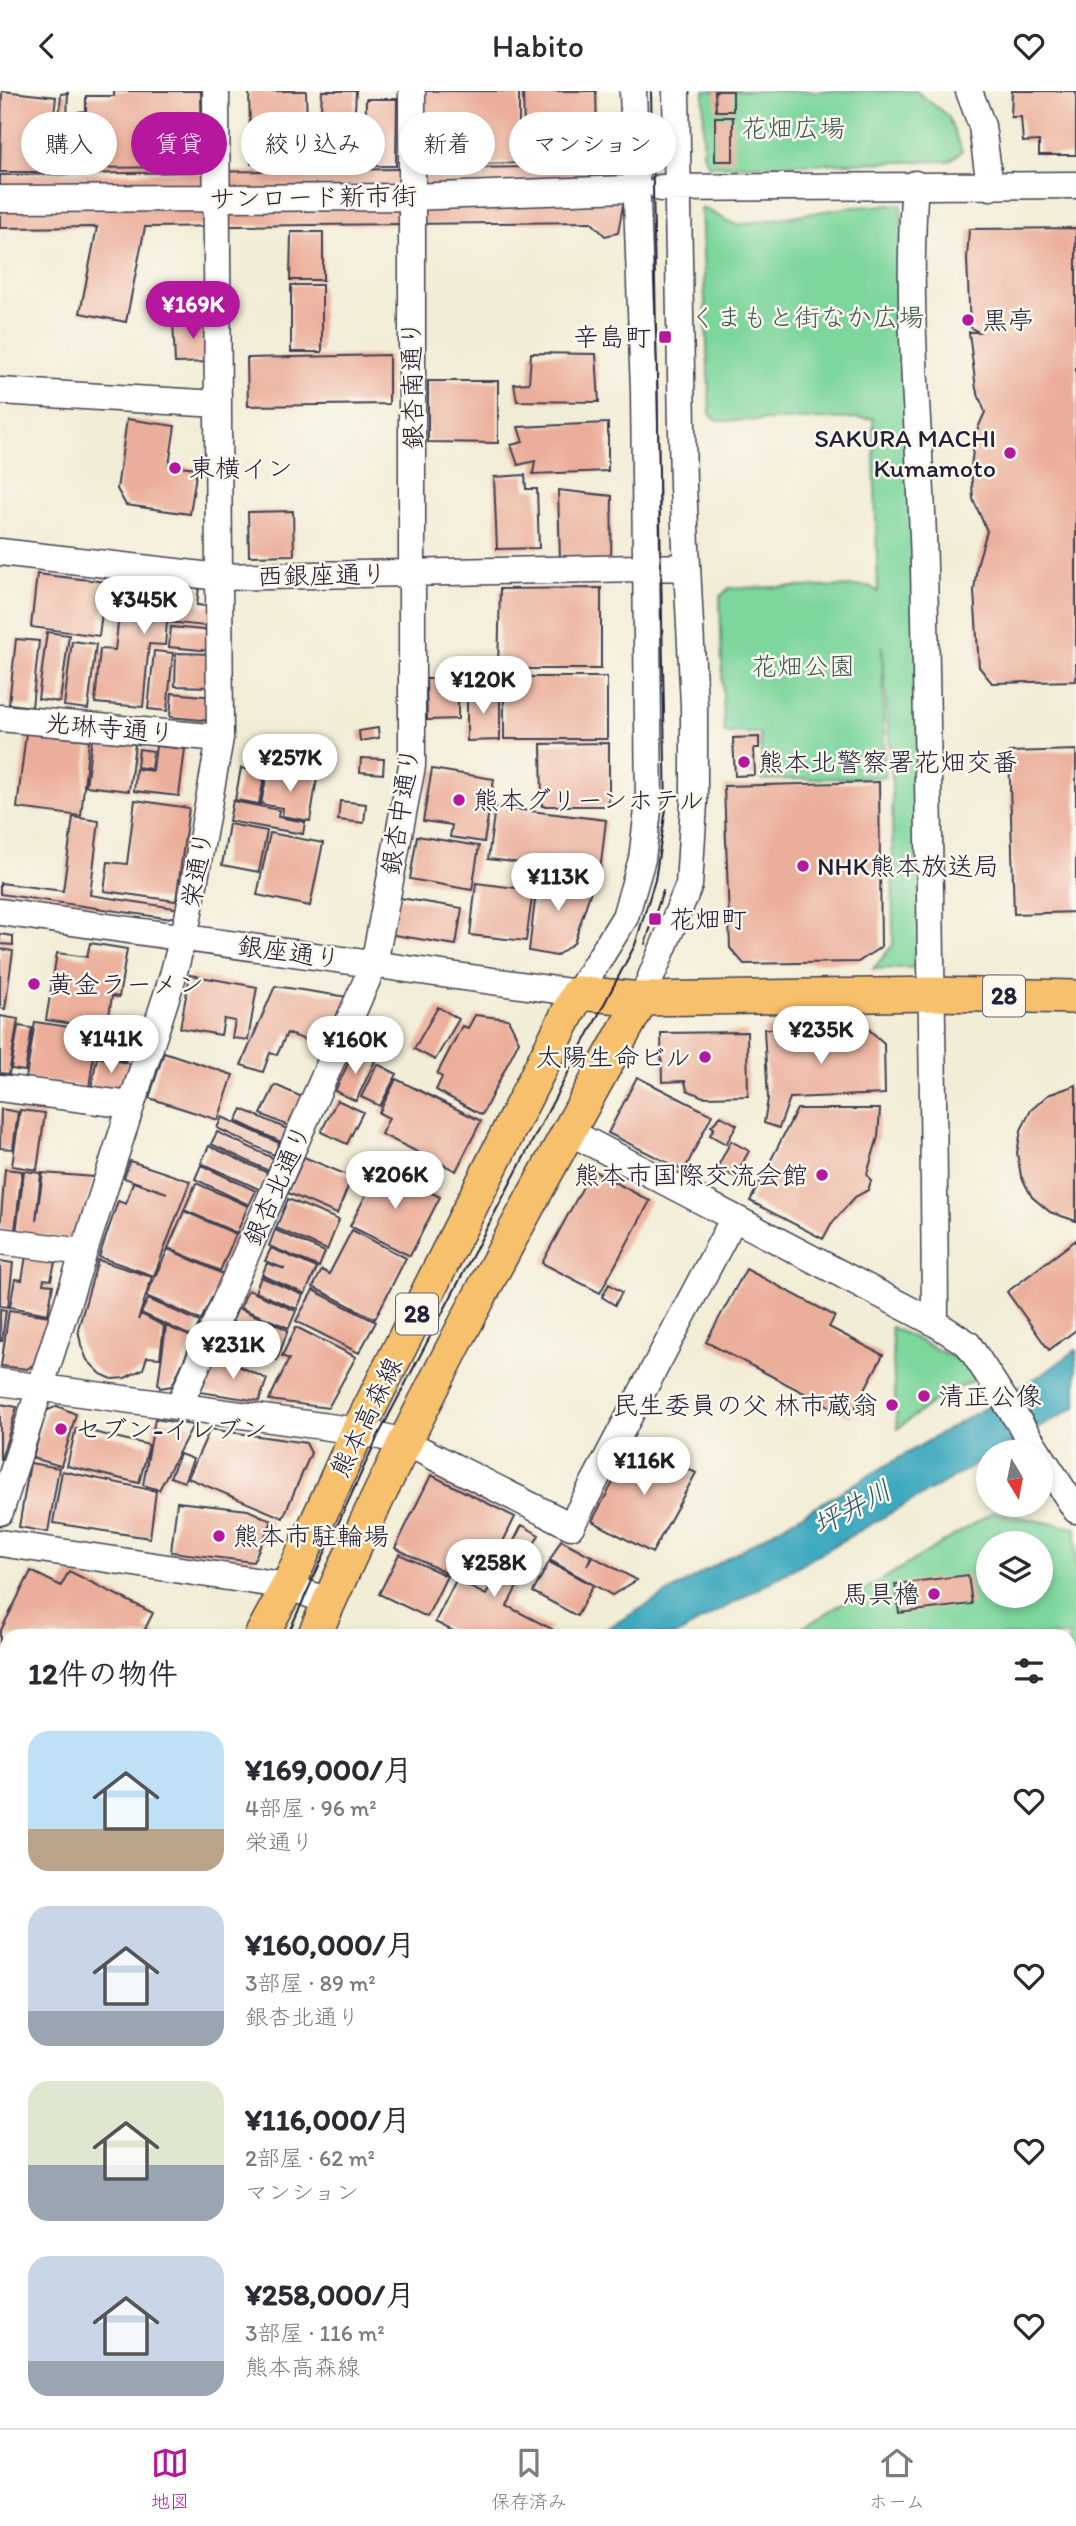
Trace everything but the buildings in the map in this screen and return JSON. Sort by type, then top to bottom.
[{"type":"main road","name":"28","points":[[578,993],[642,999],[933,995],[1076,997]]},
{"type":"main road","name":"熊本高森線","points":[[265,1629],[288,1586],[358,1430],[578,993]]},
{"type":"main road","name":"熊本高森線","points":[[317,1629],[405,1442],[568,1131],[642,999]]},
{"type":"street","name":"栄通り","points":[[0,1512],[184,936],[220,738],[219,198],[216,91]]},
{"type":"street","name":"銀杏南通り","points":[[412,91],[410,197],[414,573]]},
{"type":"street","points":[[578,993],[625,917],[642,859],[649,802],[646,568],[632,189],[634,91]]},
{"type":"street","points":[[642,999],[690,885],[694,766],[676,91]]},
{"type":"street","points":[[969,91],[973,95],[982,126],[989,187]]},
{"type":"street","name":"サンロード新市街","points":[[0,199],[410,197],[678,188],[915,184],[989,187],[1076,185]]},
{"type":"street","points":[[915,184],[910,242],[921,458],[933,995],[935,1323]]},
{"type":"street","points":[[0,391],[218,404]]},
{"type":"street","name":"西銀座通り","points":[[0,552],[220,577],[687,567]]},
{"type":"street","name":"銀杏中通り","points":[[374,964],[412,766],[414,573]]},
{"type":"street","name":"光琳寺通り","points":[[0,718],[220,738]]},
{"type":"street","name":"銀座通り","points":[[0,912],[578,993]]},
{"type":"street","name":"銀杏北通り","points":[[179,1406],[374,964]]},
{"type":"street","points":[[0,1088],[130,1105]]},
{"type":"street","points":[[568,1131],[935,1323],[968,1344],[993,1378],[1031,1440]]},
{"type":"street","points":[[0,1381],[358,1430],[405,1442],[571,1526],[734,1218]]},
{"type":"street","points":[[0,1241],[83,1252]]},
{"type":"street","points":[[1054,1476],[1076,1510]]},
{"type":"street","points":[[0,1543],[288,1586],[329,1602]]},
{"type":"green space","name":"花畑広場","points":[[704,91],[916,91],[948,116],[962,151],[950,161],[709,166],[703,154]]},
{"type":"green space","points":[[901,204],[932,967],[873,969],[893,945],[892,777],[882,645],[885,777],[762,780],[760,733],[724,733],[720,597],[729,588],[870,586],[878,592],[873,418],[718,421],[710,414],[701,207],[736,225],[844,208]]},
{"type":"green space","points":[[891,1327],[965,1363],[979,1378],[940,1397],[897,1429]]},
{"type":"green space","points":[[985,1517],[1019,1517],[1076,1528],[1076,1629],[801,1629]]},
{"type":"water","name":"坪井川","points":[[1076,1350],[1076,1407],[1017,1440],[976,1440],[976,1464],[687,1629],[606,1629],[1046,1372]]},
{"type":"tram line","points":[[290,1629],[378,1436],[635,945],[655,880],[666,809],[651,91]]},
{"type":"tram line","points":[[645,944],[663,891]]},
{"type":"place","name":"黒亭","points":[[968,320]]},
{"type":"place","name":"辛島町","points":[[665,337]]},
{"type":"place","name":"SAKURA MACHI Kumamoto","points":[[1010,453]]},
{"type":"place","name":"東横イン","points":[[175,468]]},
{"type":"place","name":"熊本北警察署花畑交番","points":[[744,762]]},
{"type":"place","name":"熊本グリーンホテル","points":[[459,800]]},
{"type":"place","name":"NHK熊本放送局","points":[[803,866]]},
{"type":"place","name":"花畑町","points":[[655,919]]},
{"type":"place","name":"黄金ラーメン","points":[[34,984]]},
{"type":"place","name":"太陽生命ビル","points":[[705,1057]]},
{"type":"place","name":"熊本市国際交流会館","points":[[822,1175]]},
{"type":"place","name":"清正公像","points":[[924,1396]]},
{"type":"place","name":"民生委員の父 林市蔵翁","points":[[892,1405]]},
{"type":"place","name":"セブン-イレブン","points":[[61,1429]]},
{"type":"place","name":"熊本市駐輪場","points":[[219,1536]]},
{"type":"place","name":"馬具櫓","points":[[934,1594]]},
{"type":"park label","name":"くまもと街なか広場","points":[[807,317]]},
{"type":"park label","name":"花畑公園","points":[[803,666]]}]
